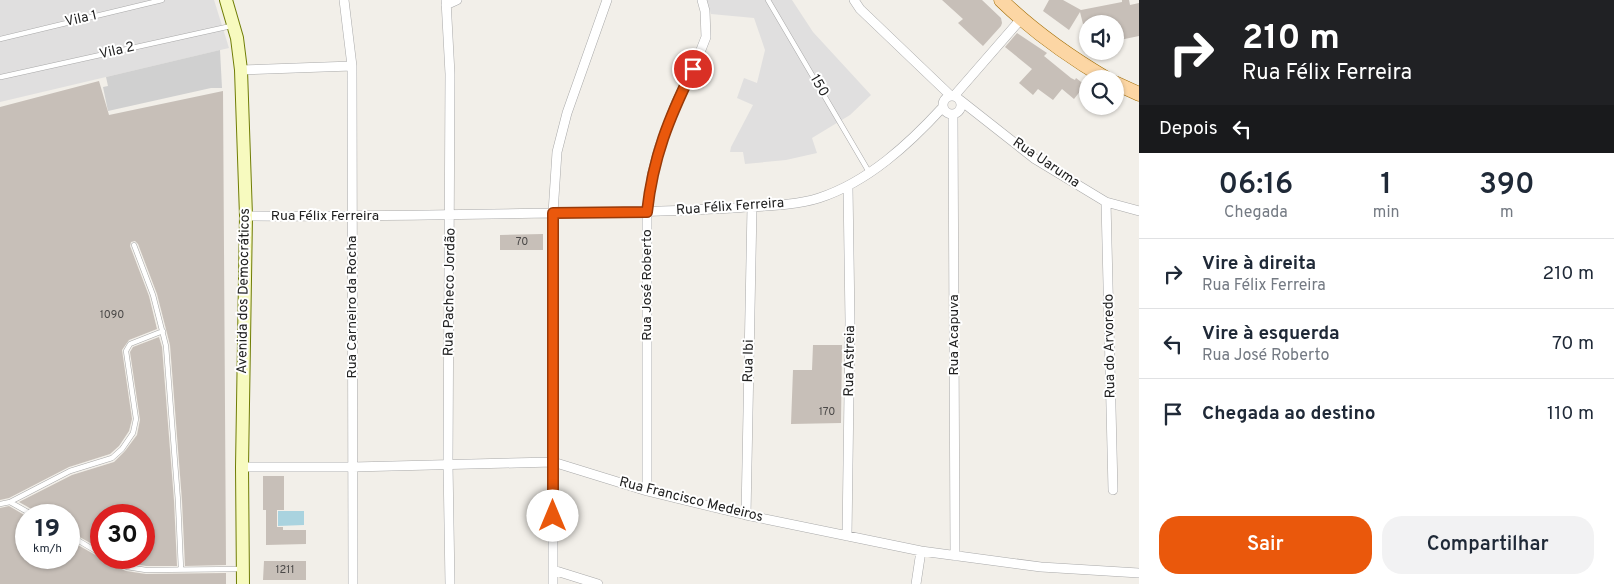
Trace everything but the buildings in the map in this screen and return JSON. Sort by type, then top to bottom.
[{"type":"main road","points":[[1001,0],[1021,19],[1059,49],[1093,70]]},
{"type":"main road","points":[[1124,87],[1138,93]]},
{"type":"street","name":"Avenida dos Democráticos","points":[[226,0],[240,56],[246,216],[242,467],[243,584]]},
{"type":"street","name":"Rua Carneiro da Rocha","points":[[344,0],[352,66],[353,584]]},
{"type":"street","points":[[446,2],[458,0]]},
{"type":"street","points":[[553,584],[553,213],[557,152],[567,113],[607,0]]},
{"type":"street","name":"Rua José Roberto","points":[[647,491],[647,212],[652,175],[659,148],[676,103],[706,37],[705,11],[702,0]]},
{"type":"street","name":"Rua Uaruma","points":[[854,0],[860,9],[955,97],[1035,159],[1106,202],[1139,211]]},
{"type":"street","name":"Rua Pacheco Jordão","points":[[446,2],[450,74],[448,464],[450,584]]},
{"type":"street","points":[[955,97],[962,106],[960,110],[958,113],[953,114],[946,112],[943,107],[945,99],[955,97],[1021,19]]},
{"type":"street","points":[[241,70],[352,66]]},
{"type":"street","name":"Rua Félix Ferreira","points":[[246,216],[352,217],[647,212],[752,207],[804,201],[819,198],[848,187],[884,162],[943,107]]},
{"type":"street","name":"Rua Acapuva","points":[[953,114],[955,556]]},
{"type":"street","name":"Rua Astreia","points":[[847,536],[850,320],[848,187]]},
{"type":"street","name":"Rua do Arvoredo","points":[[1106,202],[1113,490]]},
{"type":"street","name":"Rua Ibi","points":[[746,515],[752,207]]},
{"type":"street","name":"Rua Francisco Medeiros","points":[[242,467],[353,467],[552,462],[647,491],[746,515],[921,551],[1042,567],[1139,573]]},
{"type":"street","points":[[916,584],[921,551]]},
{"type":"street","points":[[553,570],[598,584]]},
{"type":"lane","name":"Vila 1","points":[[0,39],[162,0]]},
{"type":"lane","name":"150","points":[[768,0],[869,172]]},
{"type":"lane","name":"Vila 2","points":[[1,77],[234,26]]},
{"type":"lane","points":[[134,245],[153,294],[163,331],[176,461],[181,569]]},
{"type":"lane","points":[[0,504],[10,502],[70,472],[112,458],[122,449],[133,433],[136,419],[125,355],[126,351],[130,344],[163,331]]},
{"type":"lane","points":[[10,502],[15,505]]},
{"type":"lane","points":[[155,569],[243,569]]},
{"type":"shaded area","points":[[0,0],[214,0],[229,48],[0,102]]},
{"type":"shaded area","points":[[706,0],[792,0],[813,32],[871,95],[850,115],[812,138],[817,153],[786,160],[745,164],[743,152],[730,152],[753,105],[737,98],[744,78],[757,83],[765,50],[754,18],[711,14]]},
{"type":"shaded area","points":[[220,50],[222,88],[211,88],[108,111],[103,87],[108,86],[106,77]]},
{"type":"water","points":[[278,511],[304,511],[304,525],[278,526]]},
{"type":"route","points":[[553,516],[553,213],[647,212],[652,175],[659,148],[676,103],[693,69]]}]
